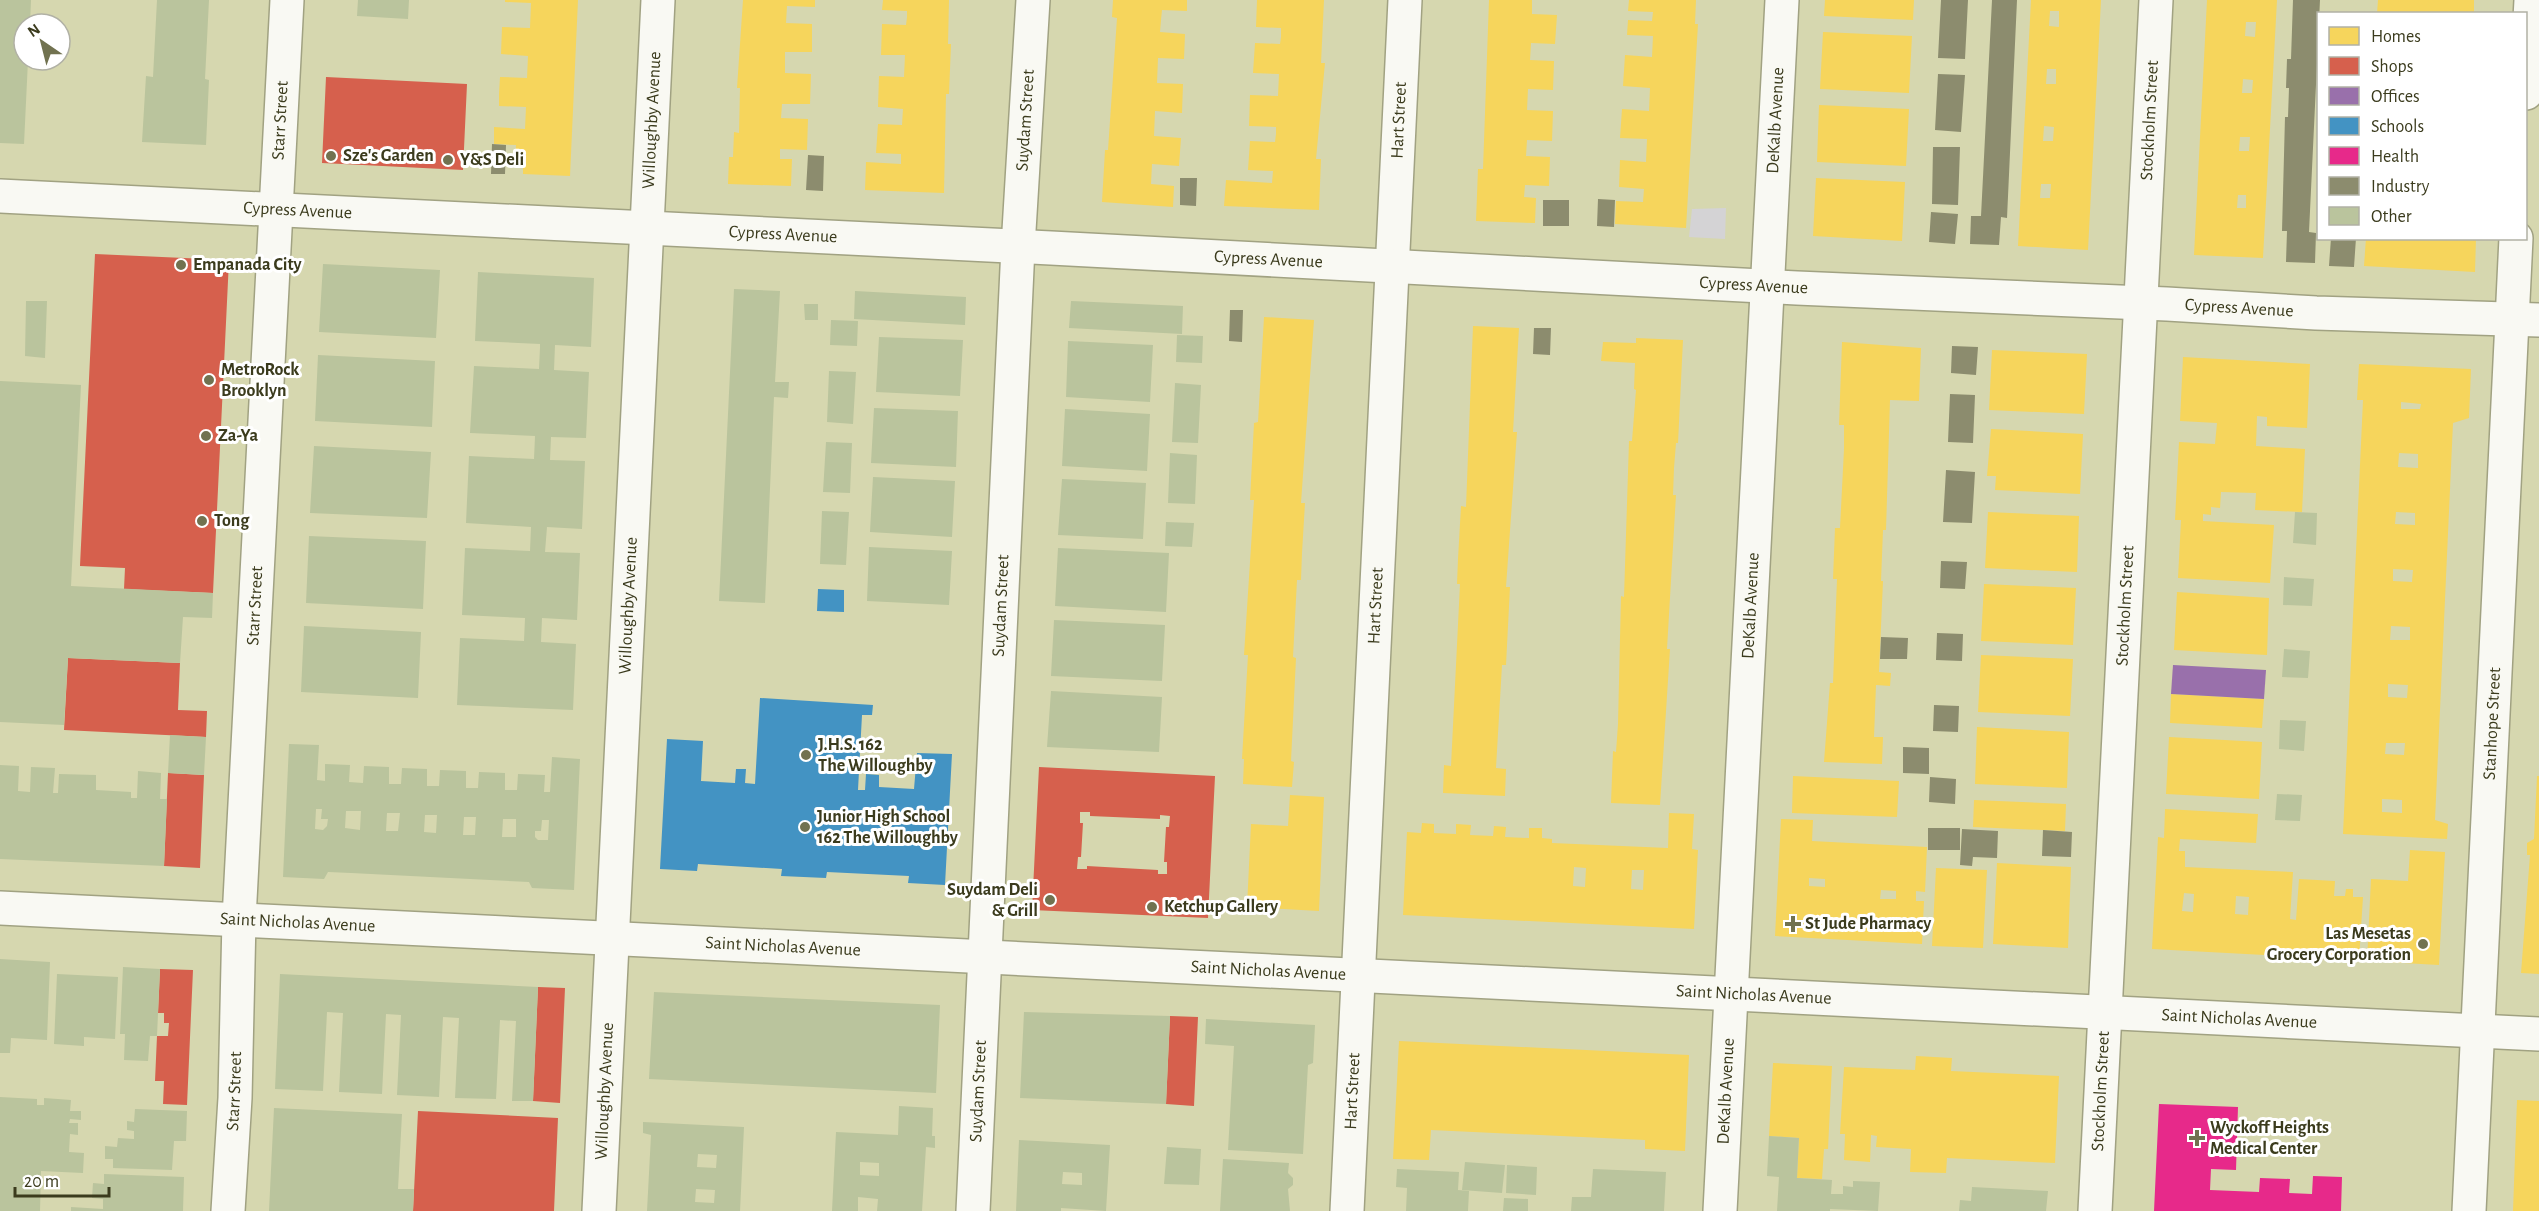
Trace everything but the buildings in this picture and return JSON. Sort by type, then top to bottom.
[{"type":"street","name":"Starr Street","points":[[228,1211],[235,1098],[239,919],[287,0]]},
{"type":"street","name":"Willoughby Avenue","points":[[599,1211],[658,0]]},
{"type":"street","name":"Suydam Street","points":[[973,1211],[1018,247],[1033,0]]},
{"type":"street","name":"Hart Street","points":[[1347,1211],[1406,0]]},
{"type":"street","name":"DeKalb Avenue","points":[[1720,1211],[1782,0]]},
{"type":"street","name":"Stockholm Street","points":[[2094,1211],[2156,0]]},
{"type":"street","points":[[2527,74],[2531,0]]},
{"type":"street","name":"Cypress Avenue","points":[[0,196],[1393,268],[2316,313],[2525,320]]},
{"type":"street","name":"Stanhope Street","points":[[2469,1211],[2477,1031],[2525,320],[2516,240]]},
{"type":"street","name":"Saint Nicholas Avenue","points":[[0,908],[2539,1034]]},
{"type":"shaded area","points":[[1726,208],[1725,239],[1689,237],[1692,209]]},
{"type":"place","name":"Sze's Garden","points":[[331,156]]},
{"type":"place","name":"Y&S Deli","points":[[448,160]]},
{"type":"place","name":"Empanada City","points":[[181,265]]},
{"type":"place","name":"MetroRock Brooklyn","points":[[209,380]]},
{"type":"place","name":"Za-Ya","points":[[206,436]]},
{"type":"place","name":"Tong","points":[[202,521]]},
{"type":"place","name":"J.H.S. 162 The Willoughby","points":[[806,755]]},
{"type":"place","name":"Junior High School 162 The Willoughby","points":[[805,827]]},
{"type":"place","name":"Suydam Deli & Grill","points":[[1050,900]]},
{"type":"place","name":"Ketchup Gallery","points":[[1152,907]]},
{"type":"place","name":"St Jude Pharmacy","points":[[1793,924]]},
{"type":"place","name":"Las Mesetas Grocery Corporation","points":[[2423,944]]},
{"type":"place","name":"Wyckoff Heights Medical Center","points":[[2197,1138]]}]
